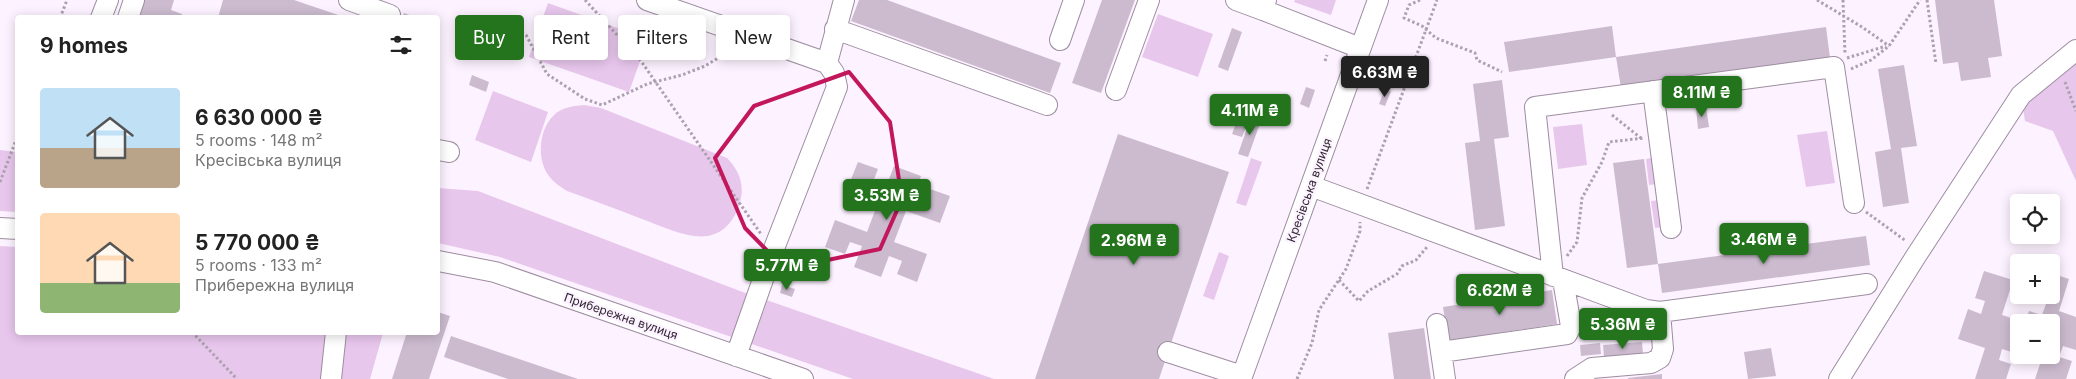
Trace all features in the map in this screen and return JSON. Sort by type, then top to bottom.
[{"type":"street","points":[[102,15],[108,0]]},
{"type":"street","points":[[129,15],[134,0]]},
{"type":"street","points":[[349,0],[391,11]]},
{"type":"street","points":[[646,0],[827,63],[834,72],[837,86],[773,251],[736,356]]},
{"type":"street","points":[[827,63],[844,0]]},
{"type":"street","points":[[1060,40],[1074,0]]},
{"type":"street","points":[[1116,90],[1149,0]]},
{"type":"street","points":[[1236,0],[1265,5],[1360,48]]},
{"type":"street","name":"Кресівська вулиця","points":[[1242,377],[1378,0]]},
{"type":"street","points":[[835,29],[1047,104]]},
{"type":"street","points":[[1839,379],[2021,95],[2076,50]]},
{"type":"street","points":[[1441,352],[1566,334],[1571,326],[1558,278],[1535,107],[1834,67],[1854,203]]},
{"type":"street","points":[[1654,91],[1654,143],[1672,228]]},
{"type":"street","points":[[1311,186],[1633,306],[1660,312],[1868,284]]},
{"type":"street","points":[[0,228],[15,229]]},
{"type":"street","name":"Прибережна вулиця","points":[[440,261],[495,272],[802,379]]},
{"type":"street","points":[[1575,379],[1592,368],[1651,363],[1660,358],[1663,349],[1660,312]]},
{"type":"street","points":[[1437,324],[1446,379]]},
{"type":"street","points":[[330,379],[336,335]]},
{"type":"street","points":[[1168,352],[1242,377]]},
{"type":"path","points":[[61,15],[67,0]]},
{"type":"path","points":[[586,0],[642,61],[773,251]]},
{"type":"path","points":[[1420,0],[1409,5],[1404,18],[1422,26],[1436,38],[1475,53],[1477,60],[1502,72]]},
{"type":"path","points":[[1297,379],[1312,343],[1319,310],[1346,269],[1360,231],[1362,204],[1437,0]]},
{"type":"path","points":[[1817,0],[1889,46]]},
{"type":"path","points":[[1843,0],[1845,58],[1889,46]]},
{"type":"path","points":[[1835,78],[1871,60],[1889,46],[1920,0]]},
{"type":"path","points":[[1927,0],[1936,64]]},
{"type":"path","points":[[524,34],[547,74],[585,99],[602,105],[647,84],[682,75],[717,60]]},
{"type":"path","points":[[1325,61],[1327,55]]},
{"type":"path","points":[[2058,64],[2076,112]]},
{"type":"path","points":[[1593,100],[1654,143]]},
{"type":"path","points":[[1558,278],[1577,242],[1582,198],[1602,162],[1609,142],[1654,143]]},
{"type":"path","points":[[0,182],[15,143]]},
{"type":"path","points":[[1854,203],[1920,251]]},
{"type":"path","points":[[1339,280],[1359,300],[1368,291],[1397,274],[1402,266],[1416,260],[1427,246],[1443,235]]},
{"type":"path","points":[[195,335],[237,379]]},
{"type":"highlighted area","points":[[849,72],[890,122],[902,199],[880,249],[785,269],[745,228],[715,158],[754,106]]},
{"type":"shaded area","points":[[1295,0],[1336,0],[1331,15],[1294,2]]},
{"type":"shaded area","points":[[548,3],[581,15],[544,15]]},
{"type":"shaded area","points":[[1158,14],[1213,34],[1198,77],[1142,57]]},
{"type":"shaded area","points":[[608,25],[618,28],[618,60],[640,60],[629,92],[538,60],[608,60]]},
{"type":"shaded area","points":[[534,43],[534,59],[529,57]]},
{"type":"shaded area","points":[[2076,50],[2076,181],[2053,131],[2025,121],[2021,95]]},
{"type":"shaded area","points":[[493,91],[548,112],[531,162],[475,140]]},
{"type":"shaded area","points":[[584,105],[601,108],[727,158],[738,173],[742,190],[738,208],[733,219],[720,232],[708,236],[691,236],[567,191],[555,183],[549,176],[542,161],[542,136],[554,115],[568,107]]},
{"type":"shaded area","points":[[1582,124],[1587,165],[1558,169],[1553,127]]},
{"type":"shaded area","points":[[1827,131],[1835,183],[1806,187],[1797,135]]},
{"type":"shaded area","points":[[0,150],[15,152],[15,212],[0,211]]},
{"type":"shaded area","points":[[1655,157],[1658,184],[1649,185],[1646,159]]},
{"type":"shaded area","points":[[1251,158],[1262,162],[1246,206],[1236,203]]},
{"type":"shaded area","points":[[440,188],[478,191],[740,291],[994,379],[853,379],[500,257],[440,243]]},
{"type":"shaded area","points":[[1660,200],[1664,227],[1655,228],[1651,201]]},
{"type":"shaded area","points":[[0,246],[15,247],[15,335],[382,335],[370,379],[0,379]]},
{"type":"shaded area","points":[[1219,252],[1229,256],[1214,300],[1203,296]]},
{"type":"building","points":[[141,0],[174,0],[171,10],[182,14],[182,15],[136,15]]},
{"type":"building","points":[[223,0],[294,0],[338,15],[265,15],[219,15]]},
{"type":"building","points":[[859,0],[887,0],[1061,63],[1050,93],[851,21]]},
{"type":"building","points":[[1102,0],[1135,0],[1101,93],[1072,83]]},
{"type":"building","points":[[1935,0],[1994,0],[2002,56],[1988,58],[1991,77],[1961,81],[1958,62],[1943,64]]},
{"type":"building","points":[[1612,26],[1616,57],[1509,72],[1504,42]]},
{"type":"building","points":[[1826,27],[1830,58],[1621,88],[1616,57]]},
{"type":"building","points":[[1232,28],[1242,32],[1228,71],[1218,67]]},
{"type":"building","points":[[1904,65],[1917,146],[1901,148],[1909,203],[1883,207],[1875,152],[1891,149],[1878,69]]},
{"type":"building","points":[[472,75],[489,82],[486,92],[469,85]]},
{"type":"building","points":[[1502,80],[1509,137],[1494,139],[1505,226],[1475,230],[1465,143],[1480,141],[1473,84]]},
{"type":"building","points":[[1306,87],[1315,90],[1309,108],[1300,104]]},
{"type":"building","points":[[1385,89],[1391,91],[1385,106],[1379,104]]},
{"type":"building","points":[[1706,107],[1709,127],[1698,129],[1696,108]]},
{"type":"building","points":[[1241,110],[1251,114],[1242,137],[1232,134]]},
{"type":"building","points":[[1252,114],[1262,118],[1248,157],[1238,154]]},
{"type":"building","points":[[1118,134],[1229,172],[1159,379],[1035,379]]},
{"type":"building","points":[[1644,159],[1658,264],[1627,268],[1613,163]]},
{"type":"building","points":[[858,162],[878,169],[873,182],[886,187],[894,166],[921,176],[913,197],[925,201],[930,189],[950,196],[940,223],[906,211],[894,242],[927,254],[917,282],[897,274],[902,261],[889,256],[881,277],[854,267],[862,246],[850,242],[845,254],[825,247],[835,220],[867,232],[879,200],[847,189]]},
{"type":"building","points":[[1866,236],[1870,265],[1662,293],[1658,264]]},
{"type":"building","points":[[1984,271],[2010,279],[2010,290],[2002,315],[2010,318],[2010,351],[2002,349],[1999,360],[2011,364],[2006,379],[1975,379],[1985,348],[1958,339],[1968,309],[1981,314],[1985,301],[1975,298]]},
{"type":"building","points":[[2060,276],[2069,279],[2059,311],[2076,317],[2076,350],[2063,346],[2060,354],[2060,314],[2042,314],[2046,304],[2060,304]]},
{"type":"building","points":[[782,285],[795,289],[792,297],[780,293]]},
{"type":"building","points":[[1552,290],[1557,324],[1448,341],[1443,307]]},
{"type":"building","points":[[2029,311],[2039,314],[2028,314]]},
{"type":"building","points":[[440,313],[450,316],[429,379],[392,379],[406,335],[440,335]]},
{"type":"building","points":[[1424,328],[1431,379],[1394,379],[1388,333]]},
{"type":"building","points":[[451,336],[578,379],[508,379],[444,357]]},
{"type":"building","points":[[1642,342],[1643,354],[1604,357],[1603,345]]},
{"type":"building","points":[[1600,343],[1601,354],[1581,356],[1580,345]]},
{"type":"building","points":[[1771,348],[1776,376],[1748,379],[1744,352]]},
{"type":"building","points":[[2060,357],[2072,361],[2066,379],[2035,379],[2040,364],[2060,364]]},
{"type":"building","points":[[1662,374],[1662,379],[1628,379],[1628,378]]}]
